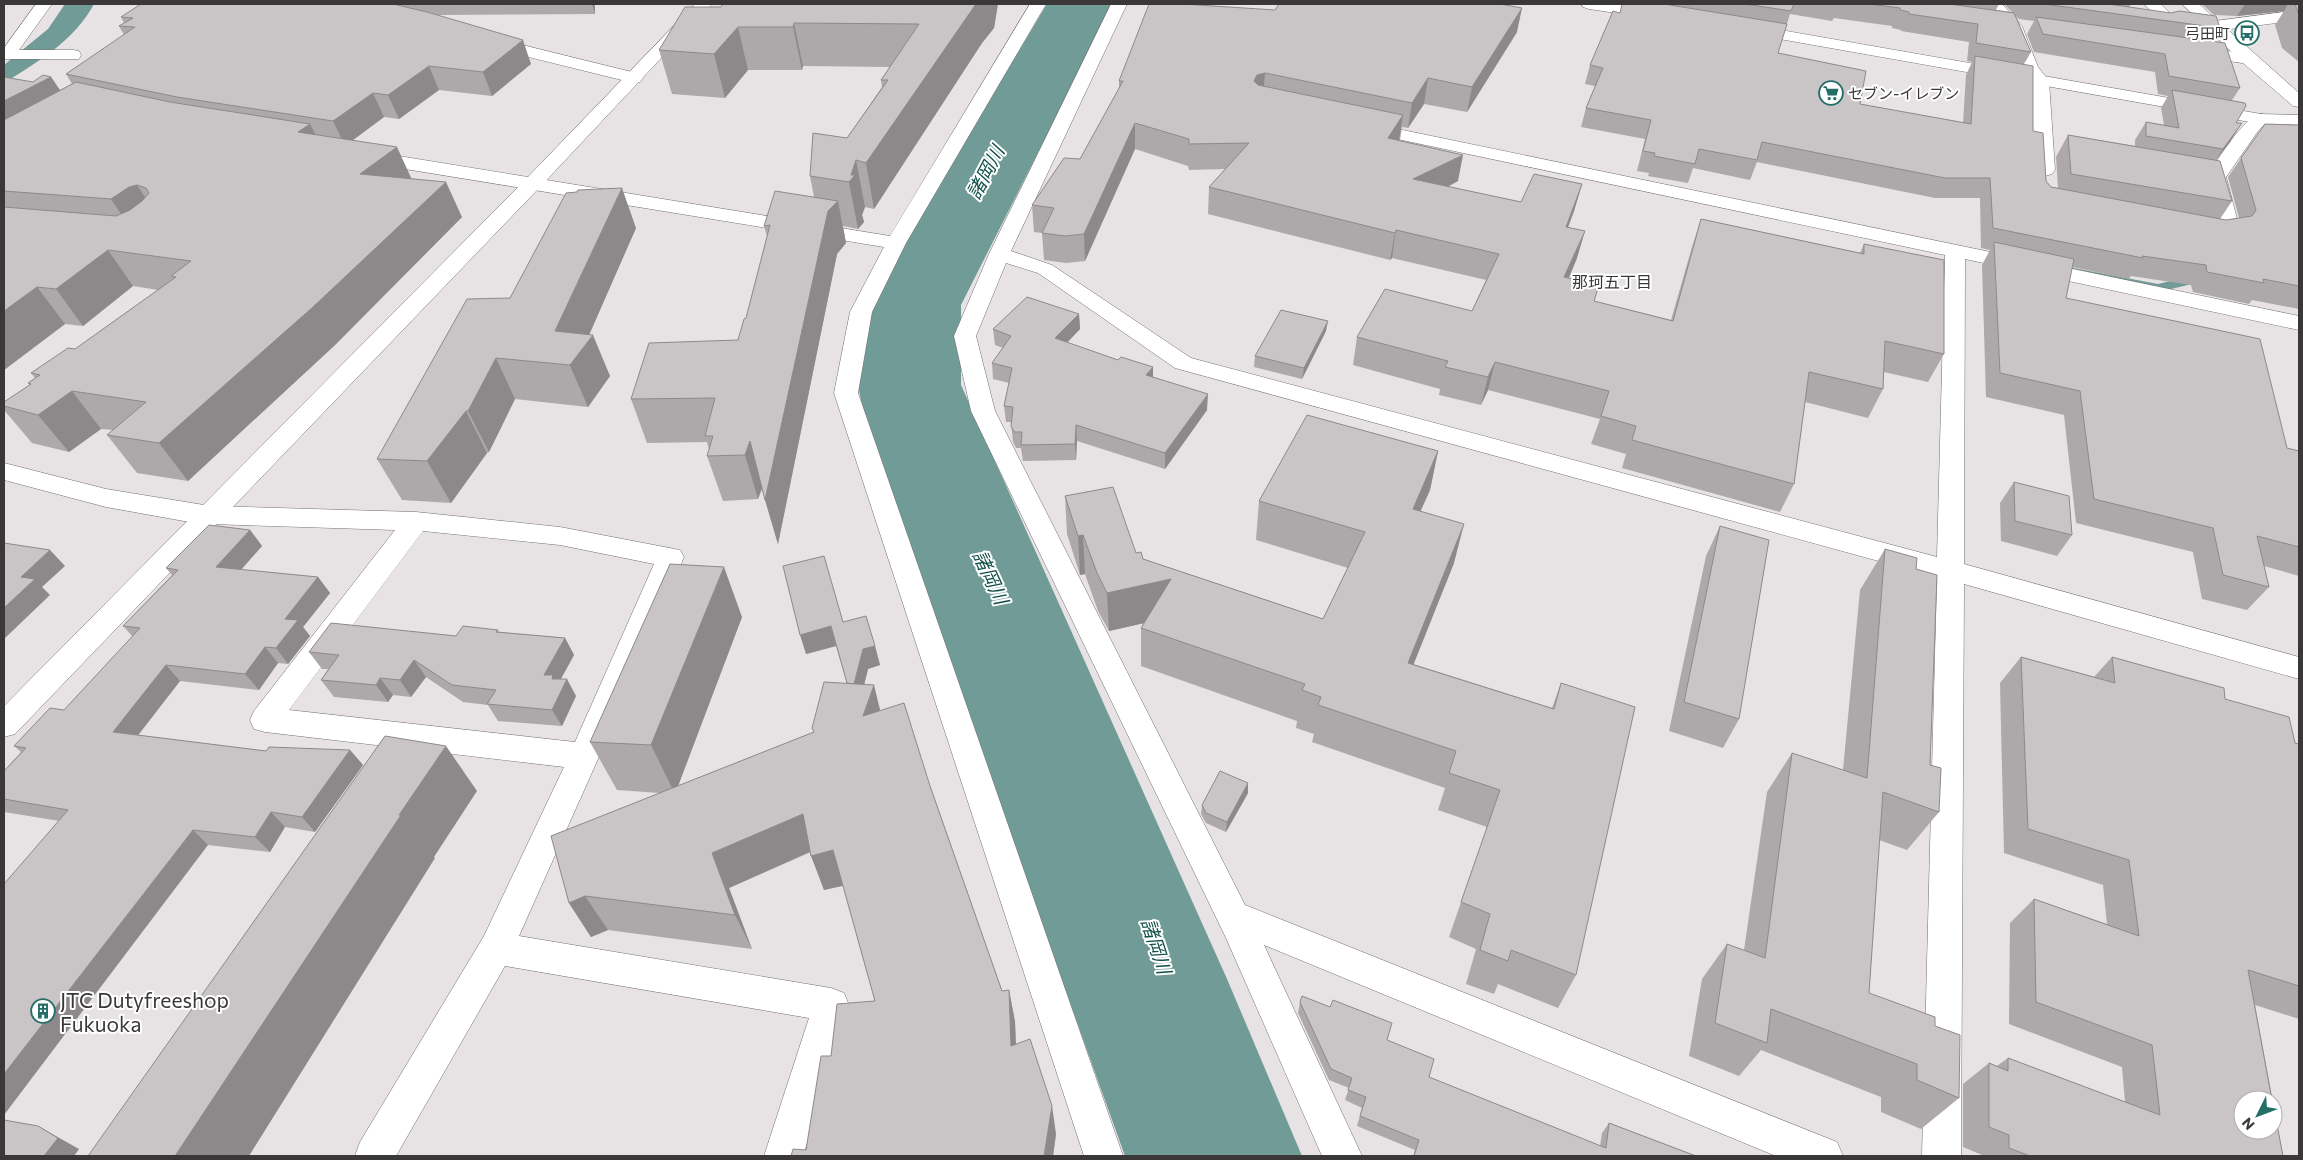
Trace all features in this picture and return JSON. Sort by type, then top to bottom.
[{"type":"street","points":[[38,73],[73,55],[7,55],[44,4]]},
{"type":"street","points":[[4,725],[210,516],[704,4]]},
{"type":"street","points":[[1038,4],[896,243],[860,312],[846,393],[1104,1156]]},
{"type":"street","points":[[1120,4],[999,254],[965,336],[983,411],[1233,916],[1342,1156]]},
{"type":"street","points":[[1589,4],[1672,11],[1656,4]]},
{"type":"street","points":[[1994,4],[2014,26],[2035,74],[2046,192]]},
{"type":"street","points":[[2132,20],[2161,24],[2170,21],[2152,4]]},
{"type":"street","points":[[2190,4],[2299,102]]},
{"type":"street","points":[[2215,26],[2299,15]]},
{"type":"street","points":[[1731,22],[2035,74],[2261,119],[2299,120]]},
{"type":"street","points":[[1986,22],[2033,29]]},
{"type":"street","points":[[473,38],[634,78]]},
{"type":"street","points":[[2178,49],[2249,59]]},
{"type":"street","points":[[2035,74],[2250,104],[2299,115]]},
{"type":"street","points":[[2216,177],[2252,127],[2261,119]]},
{"type":"street","points":[[1341,122],[2299,323]]},
{"type":"street","points":[[2043,146],[2062,149]]},
{"type":"street","points":[[348,154],[896,243]]},
{"type":"street","points":[[2197,173],[2216,177]]},
{"type":"street","points":[[2183,226],[2212,232],[2230,230],[2216,177]]},
{"type":"street","points":[[1942,1156],[1955,252]]},
{"type":"street","points":[[999,254],[1046,269],[1183,363],[1949,570],[2299,668]]},
{"type":"street","points":[[4,471],[59,488],[183,513],[210,516],[416,522],[560,536],[670,558],[584,756],[496,948],[374,1156]]},
{"type":"street","points":[[416,522],[265,720],[584,756]]},
{"type":"street","points":[[1233,916],[1823,1156]]},
{"type":"street","points":[[496,948],[832,1005],[784,1156]]},
{"type":"water","points":[[65,4],[94,4],[77,29],[55,49],[4,83],[4,65],[48,29]]},
{"type":"water","name":"諸岡川","points":[[1047,4],[1113,4],[961,305],[961,385],[1227,979],[1302,1156],[1125,1156],[870,446],[857,380],[862,332],[902,245]]},
{"type":"water","points":[[2299,258],[2167,290],[2047,266],[2047,263],[2158,284],[2225,268]]},
{"type":"building","points":[[141,4],[393,4],[523,40],[483,72],[429,66],[388,95],[373,93],[333,121],[177,97],[66,74],[135,27],[119,26],[133,18],[121,17]]},
{"type":"building","points":[[723,4],[976,4],[866,163],[856,160],[851,175],[855,175],[849,182],[810,176],[813,133],[847,138],[888,80],[881,80],[919,24],[794,23],[793,27],[738,27],[714,54],[659,50],[685,7],[721,7]]},
{"type":"building","points":[[1149,4],[1182,4],[1275,10],[1279,4],[1500,4],[1522,8],[1472,87],[1428,78],[1412,103],[1265,73],[1257,75],[1254,81],[1258,85],[1403,115],[1388,138],[1463,155],[1413,179],[1521,202],[1534,174],[1582,184],[1566,227],[1585,231],[1564,277],[1599,285],[1594,301],[1673,321],[1701,219],[1864,254],[1864,244],[1944,260],[1944,354],[1885,341],[1883,389],[1809,372],[1794,484],[1632,440],[1636,426],[1601,416],[1609,391],[1495,362],[1488,377],[1445,367],[1448,361],[1357,337],[1385,289],[1472,311],[1499,254],[1396,230],[1395,233],[1209,187],[1249,143],[1189,144],[1189,139],[1135,123],[1084,234],[1065,236],[1042,233],[1054,208],[1032,205],[1064,158],[1080,159],[1123,81],[1119,81]]},
{"type":"building","points":[[1622,4],[1664,4],[1787,24],[1778,53],[1866,71],[1860,104],[1971,124],[1975,56],[2033,66],[2033,131],[2043,133],[2046,181],[2051,187],[2226,220],[2252,216],[2256,210],[2241,158],[2265,124],[2299,125],[2299,286],[2263,279],[2264,283],[2207,272],[2206,265],[2142,256],[2143,258],[1993,228],[1990,178],[1945,178],[1762,142],[1757,160],[1699,149],[1695,164],[1654,156],[1655,153],[1643,151],[1651,120],[1586,108],[1603,68],[1590,65],[1613,11],[1620,13]]},
{"type":"building","points":[[1745,4],[1794,4],[1791,11]]},
{"type":"building","points":[[1869,4],[1949,4],[2014,13],[2031,52],[1976,43],[1978,24],[1909,14],[1909,12],[1900,10],[1900,8]]},
{"type":"building","points":[[2044,4],[2108,4],[2171,13],[2179,11],[2216,16],[2220,28]]},
{"type":"building","points":[[2295,4],[2299,4],[2299,15]]},
{"type":"building","points":[[2036,17],[2225,43],[2240,88],[2169,76],[2165,54],[2043,34]]},
{"type":"building","points":[[43,75],[51,77],[4,101],[4,77],[33,82]]},
{"type":"building","points":[[76,82],[170,102],[310,124],[298,132],[397,147],[360,174],[446,182],[313,307],[159,443],[107,435],[146,402],[72,391],[38,415],[4,406],[4,402],[31,384],[28,383],[40,375],[31,373],[68,348],[75,349],[176,277],[171,276],[191,261],[108,250],[56,289],[37,287],[4,311],[4,207],[116,216],[130,210],[149,193],[146,188],[137,185],[129,187],[111,199],[4,191],[4,120]]},
{"type":"building","points":[[2172,90],[2245,103],[2246,106],[2236,123],[2242,123],[2223,149],[2146,136],[2146,122],[2179,128]]},
{"type":"building","points":[[2068,135],[2220,161],[2232,201],[2071,174]]},
{"type":"building","points":[[622,188],[555,331],[593,335],[570,365],[496,358],[468,411],[466,411],[427,461],[377,459],[467,299],[510,298],[566,193],[577,192],[578,190]]},
{"type":"building","points":[[775,191],[838,201],[828,211],[765,500],[750,441],[745,455],[707,456],[713,436],[705,436],[715,398],[631,399],[649,343],[738,340],[744,319],[746,318],[770,225],[764,226]]},
{"type":"building","points":[[1994,242],[2074,259],[2066,298],[2260,339],[2287,448],[2299,451],[2299,547],[2257,536],[2269,587],[2223,575],[2213,528],[2094,499],[2080,391],[2000,373]]},
{"type":"building","points":[[1027,297],[1079,314],[1055,338],[1118,360],[1121,357],[1153,367],[1146,375],[1208,394],[1165,453],[1076,425],[1075,444],[1021,445],[1022,432],[1014,432],[1011,426],[1013,407],[1004,406],[1012,368],[992,363],[1011,336],[993,329]]},
{"type":"building","points":[[1281,310],[1328,321],[1304,368],[1255,356]]},
{"type":"building","points":[[1307,415],[1438,451],[1413,509],[1464,524],[1408,663],[1554,709],[1561,683],[1635,707],[1576,975],[1511,950],[1508,961],[1480,950],[1490,914],[1461,902],[1500,790],[1449,773],[1456,751],[1318,705],[1321,697],[1302,690],[1305,684],[1141,628],[1171,579],[1107,593],[1097,573],[1083,535],[1078,536],[1065,496],[1113,487],[1136,553],[1141,552],[1143,559],[1323,619],[1365,532],[1259,501]]},
{"type":"building","points":[[2014,482],[2069,496],[2072,535],[2015,521]]},
{"type":"building","points":[[209,525],[250,530],[216,567],[318,577],[285,619],[298,620],[276,648],[265,647],[245,674],[166,665],[113,732],[266,751],[269,747],[350,750],[302,817],[271,812],[255,837],[193,830],[4,1074],[4,884],[68,810],[4,799],[4,771],[26,748],[14,746],[50,708],[64,710],[140,628],[123,626],[178,570],[166,568]]},
{"type":"building","points":[[1720,526],[1769,540],[1739,719],[1684,702]]},
{"type":"building","points":[[4,543],[50,550],[21,577],[35,579],[4,608]]},
{"type":"building","points":[[1885,549],[1917,558],[1916,569],[1937,575],[1930,765],[1941,768],[1939,812],[1883,792],[1869,993],[1935,1017],[1935,1026],[1960,1035],[1959,1098],[1917,1080],[1917,1064],[1771,1009],[1767,1043],[1715,1023],[1727,944],[1765,958],[1792,753],[1867,778]]},
{"type":"building","points":[[824,556],[843,622],[866,616],[875,646],[863,649],[854,684],[847,683],[831,626],[800,635],[783,566]]},
{"type":"building","points":[[670,564],[724,567],[651,745],[590,742]]},
{"type":"building","points":[[331,623],[456,636],[463,626],[498,630],[496,632],[565,638],[544,675],[553,675],[552,679],[567,679],[552,710],[487,704],[496,690],[452,685],[414,660],[400,680],[380,678],[376,685],[321,680],[339,655],[309,652]]},
{"type":"building","points":[[2021,657],[2115,683],[2112,657],[2224,688],[2225,699],[2289,717],[2295,743],[2299,744],[2299,986],[2248,970],[2270,1090],[2233,1090],[2233,1140],[2280,1140],[2283,1156],[2030,1156],[2009,1148],[2009,1135],[1989,1127],[1989,1063],[2008,1071],[2008,1058],[2160,1115],[2152,1045],[2036,1002],[2034,899],[2139,936],[2129,860],[2028,829]]},
{"type":"building","points":[[824,682],[874,685],[863,716],[904,703],[930,786],[1002,991],[1009,990],[1011,1046],[1030,1039],[1052,1106],[1044,1156],[791,1156],[793,1149],[806,1150],[821,1056],[831,1056],[837,1004],[875,1001],[833,850],[811,856],[803,814],[712,853],[735,915],[585,896],[569,903],[551,836],[814,732],[812,728]]},
{"type":"building","points":[[385,736],[446,746],[175,1156],[88,1156]]},
{"type":"building","points":[[1220,771],[1248,783],[1227,822],[1206,813],[1202,805]]},
{"type":"building","points":[[1302,996],[1330,1007],[1333,1000],[1392,1023],[1387,1040],[1434,1059],[1429,1077],[1606,1148],[1609,1123],[1696,1156],[1414,1156],[1419,1140],[1360,1116],[1366,1097],[1348,1090],[1352,1078],[1331,1069],[1300,1002]]},
{"type":"building","points":[[4,1120],[38,1126],[58,1138],[44,1156],[4,1156]]},
{"type":"place","name":"弓田町","points":[[2247,33]]},
{"type":"place","name":"セブン-イレブン","points":[[1831,93]]},
{"type":"place","name":"JTC Dutyfreeshop Fukuoka","points":[[43,1011]]},
{"type":"district","name":"那珂五丁目","points":[[1612,281]]}]
